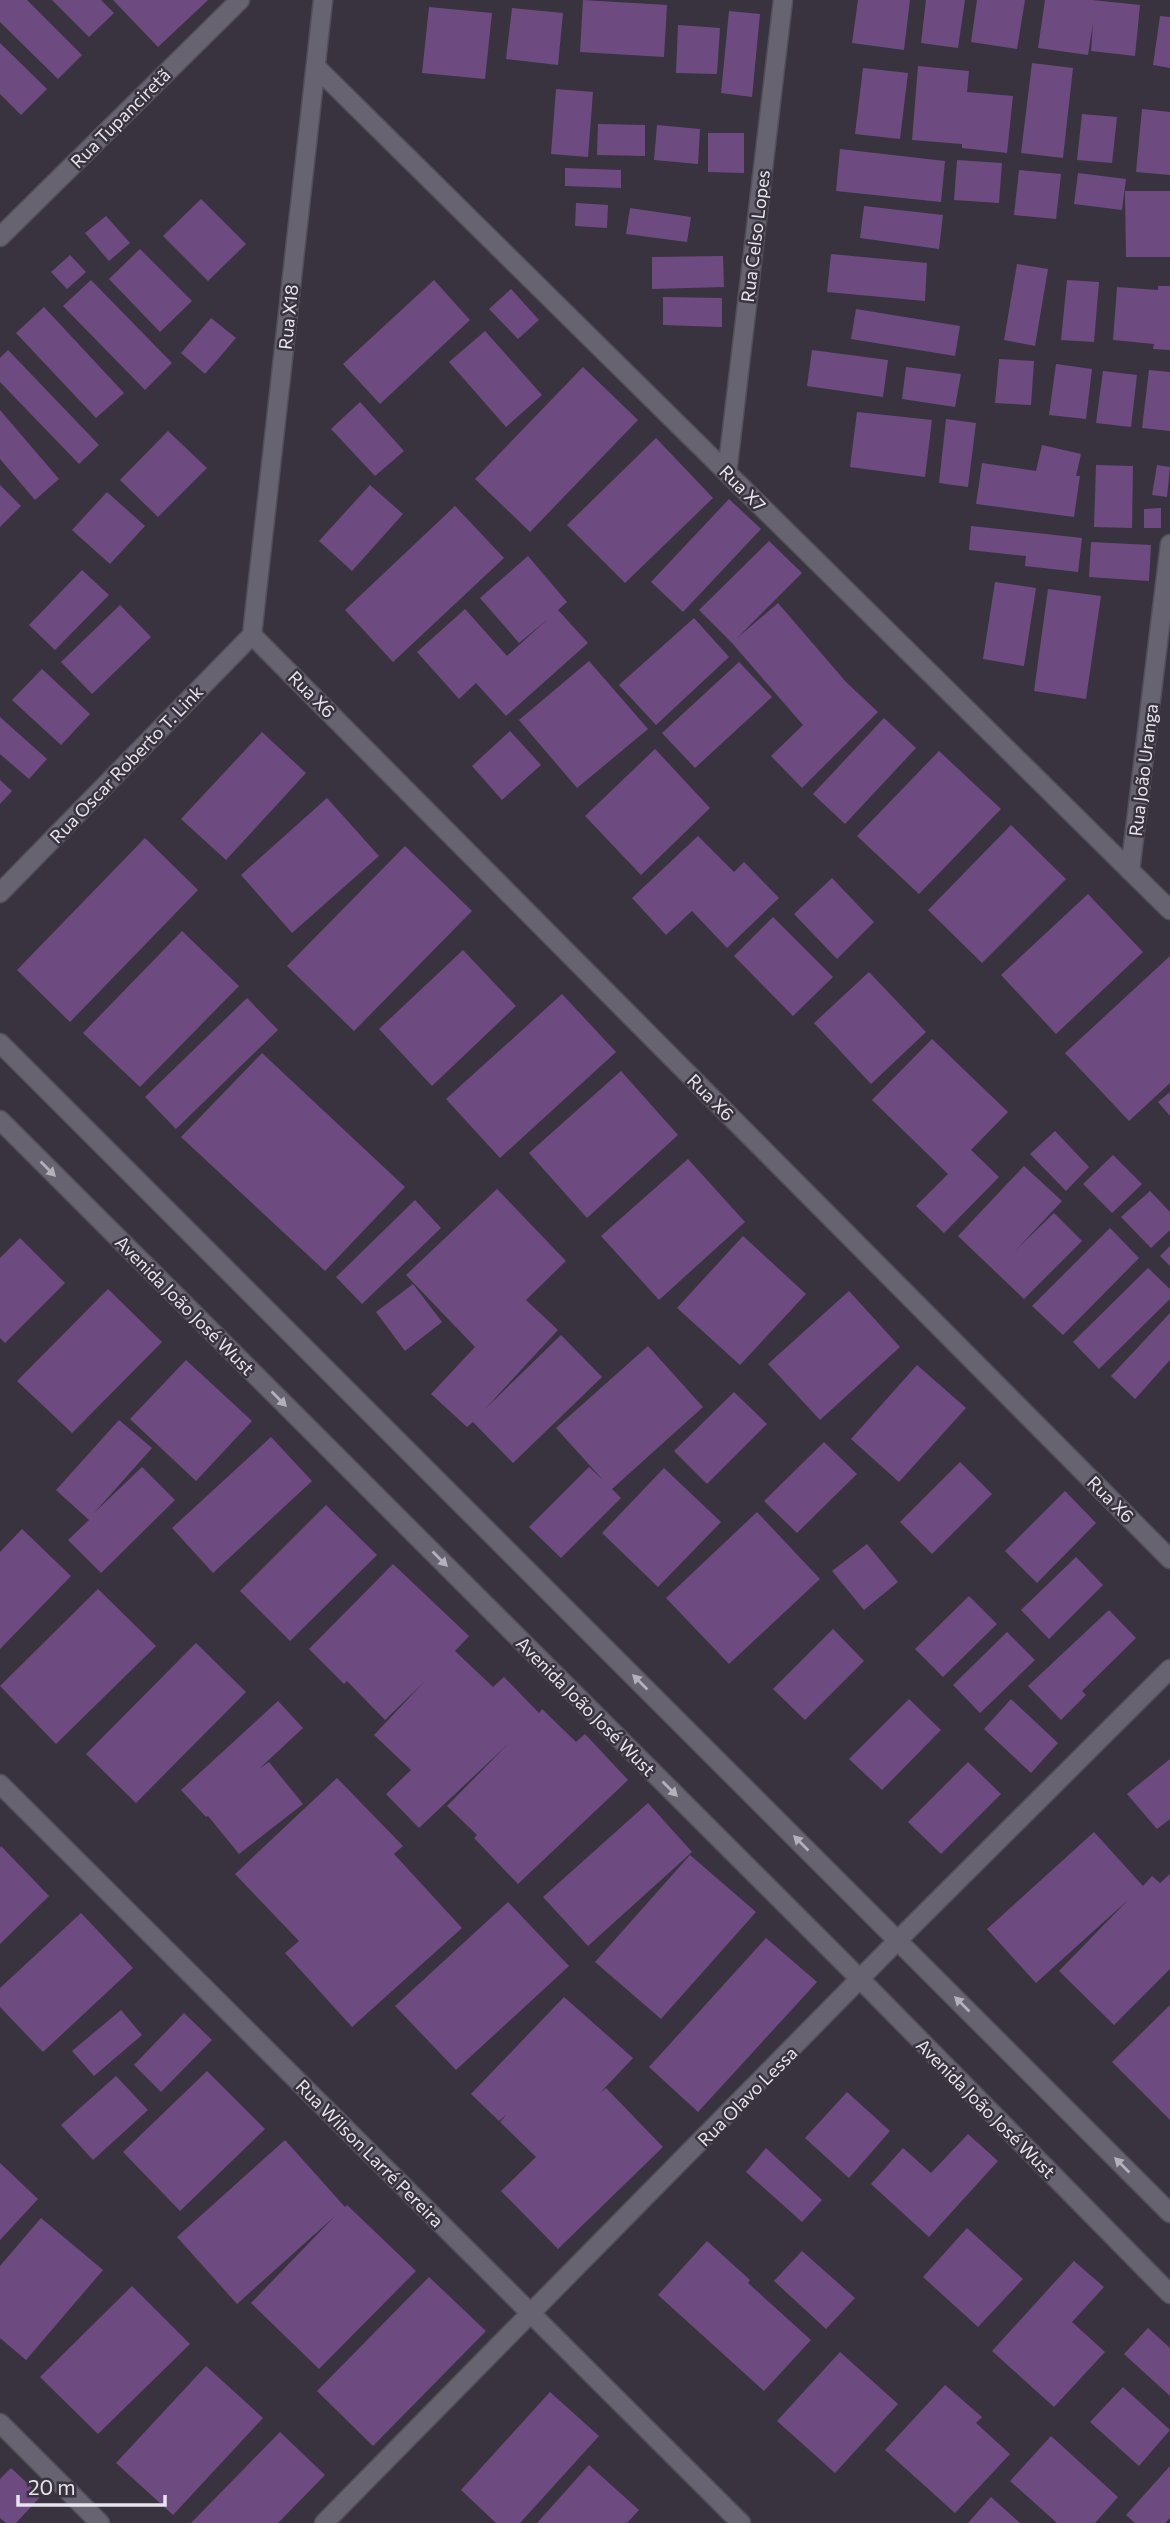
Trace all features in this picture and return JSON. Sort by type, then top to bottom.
[{"type":"street","name":"Rua Tupanciretã","points":[[0,237],[240,0]]},
{"type":"street","name":"Rua X18","points":[[252,635],[323,0]]},
{"type":"street","name":"Rua Celso Lopes","points":[[727,473],[783,0]]},
{"type":"street","name":"Rua X7","points":[[316,67],[1170,910]]},
{"type":"street","name":"Rua João Uranga","points":[[1130,871],[1170,544]]},
{"type":"street","name":"Rua Oscar Roberto T. Link","points":[[0,893],[252,635]]},
{"type":"street","name":"Rua X6","points":[[252,635],[1170,1559]]},
{"type":"street","points":[[0,1043],[1170,2213]]},
{"type":"street","name":"Avenida João José Wust","points":[[0,1120],[861,1980],[1170,2294]]},
{"type":"street","name":"Rua Olavo Lessa","points":[[324,2523],[898,1940],[1170,1669]]},
{"type":"street","name":"Rua Wilson Larré Pereira","points":[[0,1784],[741,2523]]},
{"type":"street","points":[[0,2423],[100,2523]]},
{"type":"building","points":[[0,0],[27,0],[82,55],[58,79],[0,22]]},
{"type":"building","points":[[52,0],[101,0],[114,13],[89,37]]},
{"type":"building","points":[[113,0],[208,0],[158,47]]},
{"type":"building","points":[[583,0],[667,5],[664,57],[580,52]]},
{"type":"building","points":[[858,0],[910,0],[904,50],[852,43]]},
{"type":"building","points":[[926,0],[965,0],[958,48],[921,43]]},
{"type":"building","points":[[977,0],[1025,0],[1017,49],[971,42]]},
{"type":"building","points":[[1045,0],[1092,0],[1140,5],[1135,56],[1091,51],[1093,23],[1088,55],[1038,48]]},
{"type":"building","points":[[429,7],[492,13],[485,79],[422,73]]},
{"type":"building","points":[[512,8],[563,13],[558,65],[506,59]]},
{"type":"building","points":[[729,11],[760,14],[752,97],[721,93]]},
{"type":"building","points":[[1160,16],[1170,17],[1170,68],[1153,65]]},
{"type":"building","points":[[678,25],[720,28],[717,74],[676,73]]},
{"type":"building","points":[[0,43],[47,89],[21,115],[0,94]]},
{"type":"building","points":[[1032,63],[1073,68],[1063,158],[1021,153]]},
{"type":"building","points":[[918,66],[969,71],[967,92],[1013,96],[1007,153],[962,148],[962,144],[912,140]]},
{"type":"building","points":[[863,68],[908,73],[900,139],[855,134]]},
{"type":"building","points":[[556,89],[593,92],[588,157],[551,154]]},
{"type":"building","points":[[1142,109],[1170,112],[1170,175],[1136,172]]},
{"type":"building","points":[[1082,114],[1117,117],[1112,163],[1077,160]]},
{"type":"building","points":[[598,124],[645,125],[645,156],[597,155]]},
{"type":"building","points":[[657,125],[700,129],[698,164],[654,160]]},
{"type":"building","points":[[708,133],[744,133],[744,173],[708,172]]},
{"type":"building","points":[[840,149],[945,161],[941,202],[836,191]]},
{"type":"building","points":[[957,160],[1002,163],[999,203],[954,200]]},
{"type":"building","points":[[565,168],[621,170],[621,188],[565,186]]},
{"type":"building","points":[[1019,170],[1061,174],[1056,219],[1014,215]]},
{"type":"building","points":[[1078,173],[1126,179],[1122,210],[1074,204]]},
{"type":"building","points":[[1125,191],[1170,191],[1170,257],[1126,257]]},
{"type":"building","points":[[201,199],[246,244],[208,281],[163,236]]},
{"type":"building","points":[[576,203],[608,205],[607,228],[575,226]]},
{"type":"building","points":[[864,206],[943,215],[939,249],[860,238]]},
{"type":"building","points":[[630,208],[691,217],[687,242],[626,234]]},
{"type":"building","points":[[106,216],[130,243],[109,261],[85,233]]},
{"type":"building","points":[[140,249],[192,301],[160,332],[109,279]]},
{"type":"building","points":[[831,254],[927,263],[925,301],[827,292]]},
{"type":"building","points":[[70,255],[86,272],[67,289],[51,272]]},
{"type":"building","points":[[723,256],[724,287],[652,289],[652,257]]},
{"type":"building","points":[[1017,264],[1048,269],[1035,346],[1004,340]]},
{"type":"building","points":[[91,280],[172,363],[145,390],[63,306]]},
{"type":"building","points":[[434,280],[470,320],[380,404],[343,364]]},
{"type":"building","points":[[1067,280],[1099,282],[1094,342],[1061,340]]},
{"type":"building","points":[[1158,286],[1170,286],[1170,350],[1153,349],[1154,344],[1113,340],[1117,287],[1158,290]]},
{"type":"building","points":[[511,289],[539,320],[518,339],[489,309]]},
{"type":"building","points":[[663,297],[722,298],[722,327],[663,325]]},
{"type":"building","points":[[44,307],[124,393],[96,418],[16,333]]},
{"type":"building","points":[[856,309],[960,326],[955,356],[851,339]]},
{"type":"building","points":[[211,318],[236,338],[205,374],[181,353]]},
{"type":"building","points":[[485,331],[542,395],[506,427],[449,362]]},
{"type":"building","points":[[8,350],[99,445],[79,464],[0,382],[0,358]]},
{"type":"building","points":[[812,350],[888,360],[883,397],[807,386]]},
{"type":"building","points":[[999,359],[1034,361],[1031,405],[995,403]]},
{"type":"building","points":[[1056,364],[1092,369],[1086,419],[1049,415]]},
{"type":"building","points":[[583,367],[638,420],[530,532],[475,479]]},
{"type":"building","points":[[906,367],[961,374],[955,407],[902,399]]},
{"type":"building","points":[[1149,370],[1170,372],[1170,431],[1142,428]]},
{"type":"building","points":[[1103,371],[1137,375],[1131,427],[1096,423]]},
{"type":"building","points":[[360,402],[404,451],[375,476],[331,429]]},
{"type":"building","points":[[0,410],[59,479],[35,500],[0,459]]},
{"type":"building","points":[[857,412],[932,420],[925,477],[850,467]]},
{"type":"building","points":[[946,419],[976,423],[968,487],[939,483]]},
{"type":"building","points":[[168,431],[207,468],[158,517],[120,480]]},
{"type":"building","points":[[656,438],[713,498],[625,583],[567,525]]},
{"type":"building","points":[[1042,445],[1081,454],[1076,476],[1080,476],[1074,517],[976,504],[982,463],[1036,471]]},
{"type":"building","points":[[1096,465],[1133,466],[1132,528],[1094,527]]},
{"type":"building","points":[[1157,465],[1170,467],[1167,497],[1152,495]]},
{"type":"building","points":[[0,485],[21,506],[0,527]]},
{"type":"building","points":[[370,485],[403,514],[352,571],[319,541]]},
{"type":"building","points":[[107,492],[145,526],[110,564],[72,530]]},
{"type":"building","points":[[729,499],[761,529],[683,612],[651,582]]},
{"type":"building","points":[[455,506],[504,558],[393,662],[345,610]]},
{"type":"building","points":[[1161,508],[1161,528],[1144,528],[1144,509]]},
{"type":"building","points":[[971,526],[1082,538],[1078,572],[1025,566],[1026,556],[969,550]]},
{"type":"building","points":[[769,541],[802,573],[737,638],[778,603],[846,682],[878,712],[802,788],[771,756],[803,725],[732,643],[699,610]]},
{"type":"building","points":[[1091,542],[1151,545],[1149,581],[1089,577]]},
{"type":"building","points":[[528,556],[567,602],[558,610],[588,643],[506,716],[476,683],[459,699],[417,652],[465,609],[507,656],[548,619],[519,643],[480,598]]},
{"type":"building","points":[[82,570],[109,595],[55,650],[29,625]]},
{"type":"building","points":[[995,582],[1036,588],[1024,666],[983,659]]},
{"type":"building","points":[[1048,589],[1101,596],[1086,699],[1034,691]]},
{"type":"building","points":[[120,605],[151,637],[92,694],[61,662]]},
{"type":"building","points":[[694,618],[729,657],[656,725],[619,685]]},
{"type":"building","points":[[589,661],[648,729],[577,788],[519,720]]},
{"type":"building","points":[[739,662],[772,697],[695,768],[662,733]]},
{"type":"building","points":[[42,669],[90,714],[61,745],[12,700]]},
{"type":"building","points":[[0,717],[47,759],[29,779],[0,754]]},
{"type":"building","points":[[884,718],[916,748],[845,824],[813,794]]},
{"type":"building","points":[[510,731],[541,765],[502,800],[472,766]]},
{"type":"building","points":[[262,732],[306,773],[226,860],[181,819]]},
{"type":"building","points":[[655,749],[710,808],[641,875],[585,816]]},
{"type":"building","points":[[939,751],[1001,809],[919,894],[857,836]]},
{"type":"building","points":[[0,780],[12,791],[0,804]]},
{"type":"building","points":[[327,798],[379,856],[292,933],[241,875]]},
{"type":"building","points":[[1011,825],[1066,879],[982,963],[928,910]]},
{"type":"building","points":[[698,836],[734,872],[744,862],[779,898],[727,948],[692,911],[666,935],[632,898]]},
{"type":"building","points":[[145,838],[198,890],[70,1022],[17,970]]},
{"type":"building","points":[[405,846],[472,911],[354,1031],[287,966]]},
{"type":"building","points":[[832,878],[874,922],[837,959],[794,914]]},
{"type":"building","points":[[1088,894],[1143,952],[1056,1034],[1001,975]]},
{"type":"building","points":[[773,917],[833,977],[793,1016],[734,956]]},
{"type":"building","points":[[182,931],[239,986],[140,1087],[83,1033]]},
{"type":"building","points":[[463,950],[516,1006],[432,1086],[379,1029]]},
{"type":"building","points":[[1170,956],[1170,1083],[1129,1121],[1065,1053]]},
{"type":"building","points":[[869,972],[926,1032],[871,1084],[814,1023]]},
{"type":"building","points":[[562,994],[616,1052],[500,1158],[446,1099]]},
{"type":"building","points":[[247,998],[278,1030],[176,1129],[145,1097]]},
{"type":"building","points":[[932,1039],[1008,1112],[971,1150],[999,1177],[944,1233],[916,1206],[948,1174],[872,1100]]},
{"type":"building","points":[[262,1053],[405,1187],[325,1271],[181,1137]]},
{"type":"building","points":[[621,1071],[678,1135],[587,1218],[529,1153]]},
{"type":"building","points":[[1170,1092],[1170,1116],[1158,1102]]},
{"type":"building","points":[[1055,1131],[1089,1167],[1066,1191],[1030,1154]]},
{"type":"building","points":[[1113,1155],[1142,1184],[1112,1213],[1083,1184]]},
{"type":"building","points":[[688,1159],[745,1222],[659,1300],[601,1236]]},
{"type":"building","points":[[1024,1166],[1062,1201],[1015,1251],[1054,1213],[1082,1241],[1024,1299],[958,1236]]},
{"type":"building","points":[[497,1189],[566,1261],[526,1300],[558,1330],[484,1410],[561,1335],[602,1377],[513,1463],[473,1422],[467,1427],[431,1394],[475,1347],[406,1275]]},
{"type":"building","points":[[1150,1191],[1170,1212],[1170,1230],[1151,1248],[1121,1217]]},
{"type":"building","points":[[415,1200],[441,1228],[362,1304],[336,1277]]},
{"type":"building","points":[[1110,1228],[1139,1258],[1063,1335],[1032,1306]]},
{"type":"building","points":[[743,1236],[806,1294],[740,1365],[677,1308]]},
{"type":"building","points":[[20,1238],[65,1283],[5,1343],[0,1338],[0,1258]]},
{"type":"building","points":[[1170,1246],[1170,1266],[1160,1256]]},
{"type":"building","points":[[1148,1268],[1170,1289],[1170,1299],[1099,1369],[1073,1342]]},
{"type":"building","points":[[413,1284],[442,1322],[405,1351],[376,1312]]},
{"type":"building","points":[[108,1289],[162,1342],[72,1433],[17,1381]]},
{"type":"building","points":[[849,1291],[900,1347],[820,1420],[768,1364]]},
{"type":"building","points":[[1170,1313],[1170,1360],[1135,1399],[1111,1376]]},
{"type":"building","points":[[648,1346],[703,1407],[612,1489],[621,1498],[561,1558],[529,1527],[589,1467],[603,1480],[556,1428]]},
{"type":"building","points":[[186,1360],[252,1421],[196,1481],[130,1419]]},
{"type":"building","points":[[917,1365],[966,1408],[899,1482],[851,1439]]},
{"type":"building","points":[[734,1392],[767,1424],[707,1484],[674,1451]]},
{"type":"building","points":[[119,1420],[152,1448],[94,1513],[142,1467],[175,1500],[101,1573],[68,1540],[89,1520],[56,1490]]},
{"type":"building","points":[[271,1437],[312,1481],[213,1573],[172,1528]]},
{"type":"building","points":[[824,1442],[857,1474],[797,1533],[764,1501]]},
{"type":"building","points":[[960,1462],[992,1494],[932,1554],[900,1522]]},
{"type":"building","points":[[664,1468],[721,1522],[658,1587],[602,1533]]},
{"type":"building","points":[[1065,1491],[1096,1523],[1037,1583],[1005,1551]]},
{"type":"building","points":[[326,1505],[377,1555],[290,1641],[240,1591]]},
{"type":"building","points":[[757,1512],[820,1579],[729,1664],[666,1598]]},
{"type":"building","points":[[22,1529],[71,1576],[0,1649],[0,1552]]},
{"type":"building","points":[[867,1544],[898,1582],[864,1610],[832,1571]]},
{"type":"building","points":[[1076,1557],[1103,1585],[1049,1639],[1021,1610]]},
{"type":"building","points":[[393,1564],[469,1636],[455,1651],[493,1687],[504,1677],[539,1713],[542,1709],[576,1742],[585,1734],[628,1780],[518,1884],[474,1838],[477,1835],[447,1806],[508,1744],[419,1828],[386,1794],[411,1770],[374,1735],[425,1681],[385,1720],[347,1681],[344,1684],[309,1649]]},
{"type":"building","points":[[98,1589],[156,1646],[56,1744],[0,1686]]},
{"type":"building","points":[[969,1596],[997,1624],[943,1677],[915,1649]]},
{"type":"building","points":[[1109,1610],[1136,1638],[1082,1691],[1086,1695],[1061,1720],[1028,1686]]},
{"type":"building","points":[[833,1629],[864,1661],[805,1720],[773,1689]]},
{"type":"building","points":[[1007,1632],[1035,1660],[980,1713],[953,1685]]},
{"type":"building","points":[[196,1643],[246,1692],[136,1803],[86,1754]]},
{"type":"building","points":[[909,1699],[941,1730],[882,1790],[849,1759]]},
{"type":"building","points":[[1011,1699],[1058,1743],[1031,1773],[984,1729]]},
{"type":"building","points":[[278,1701],[303,1728],[259,1769],[269,1762],[303,1804],[239,1854],[208,1816],[206,1817],[181,1790]]},
{"type":"building","points":[[1170,1759],[1170,1819],[1157,1829],[1127,1794]]},
{"type":"building","points":[[968,1762],[1001,1794],[941,1854],[908,1822]]},
{"type":"building","points":[[337,1778],[403,1846],[394,1854],[462,1928],[352,2027],[285,1953],[299,1941],[235,1874]]},
{"type":"building","points":[[648,1803],[692,1852],[588,1946],[543,1897]]},
{"type":"building","points":[[1094,1832],[1143,1886],[1152,1876],[1160,1883],[1170,1874],[1170,1969],[1114,2025],[1059,1971],[1128,1900],[1036,1983],[987,1929]]},
{"type":"building","points":[[1,1846],[49,1896],[0,1944],[0,1848]]},
{"type":"building","points":[[690,1855],[756,1912],[661,2019],[595,1962]]},
{"type":"building","points":[[508,1902],[569,1966],[456,2070],[395,2006]]},
{"type":"building","points":[[81,1913],[133,1968],[43,2052],[0,2007],[0,1988]]},
{"type":"building","points":[[766,1938],[817,1982],[698,2112],[649,2067]]},
{"type":"building","points":[[564,1997],[633,2058],[600,2093],[606,2088],[663,2147],[558,2249],[501,2191],[536,2157],[500,2122],[507,2114],[499,2121],[471,2094]]},
{"type":"building","points":[[1170,2005],[1170,2120],[1112,2062]]},
{"type":"building","points":[[121,2010],[142,2035],[94,2076],[72,2051]]},
{"type":"building","points":[[184,2013],[212,2040],[161,2092],[134,2065]]},
{"type":"building","points":[[207,2071],[265,2129],[180,2211],[123,2152]]},
{"type":"building","points":[[116,2076],[148,2110],[93,2160],[61,2125]]},
{"type":"building","points":[[847,2092],[890,2131],[849,2178],[805,2138]]},
{"type":"building","points":[[968,2134],[998,2161],[929,2237],[871,2184],[903,2148],[931,2173]]},
{"type":"building","points":[[285,2140],[345,2207],[347,2205],[416,2271],[319,2369],[251,2303],[335,2216],[237,2304],[177,2237]]},
{"type":"building","points":[[766,2148],[822,2200],[802,2222],[746,2172]]},
{"type":"building","points":[[0,2163],[38,2199],[0,2240]]},
{"type":"building","points":[[41,2218],[103,2270],[26,2360],[0,2338],[0,2266]]},
{"type":"building","points":[[967,2228],[1023,2279],[978,2327],[923,2277]]},
{"type":"building","points":[[707,2241],[750,2280],[748,2283],[811,2340],[764,2391],[658,2295]]},
{"type":"building","points":[[802,2251],[855,2298],[826,2329],[774,2281]]},
{"type":"building","points":[[1074,2261],[1104,2287],[1072,2322],[1105,2352],[1054,2407],[992,2351]]},
{"type":"building","points":[[429,2277],[486,2331],[373,2446],[317,2391]]},
{"type":"building","points":[[132,2286],[190,2344],[98,2434],[40,2377]]},
{"type":"building","points":[[1148,2328],[1170,2348],[1170,2396],[1124,2354]]},
{"type":"building","points":[[840,2352],[898,2404],[835,2473],[777,2421]]},
{"type":"building","points":[[206,2366],[263,2418],[173,2515],[116,2463]]},
{"type":"building","points":[[945,2385],[982,2417],[976,2423],[1010,2454],[955,2513],[885,2450]]},
{"type":"building","points":[[1123,2387],[1170,2430],[1139,2466],[1090,2422]]},
{"type":"building","points":[[550,2392],[599,2436],[520,2523],[496,2523],[461,2490]]},
{"type":"building","points":[[280,2432],[325,2475],[278,2523],[191,2523]]},
{"type":"building","points":[[1051,2436],[1118,2497],[1095,2523],[1057,2523],[1010,2481]]},
{"type":"building","points":[[589,2465],[639,2510],[627,2523],[537,2523]]},
{"type":"building","points":[[1170,2466],[1170,2518],[1165,2523],[1135,2523],[1126,2515]]},
{"type":"building","points":[[11,2468],[41,2496],[16,2523],[6,2523],[0,2518],[0,2479]]},
{"type":"building","points":[[991,2497],[1020,2523],[968,2523]]}]
